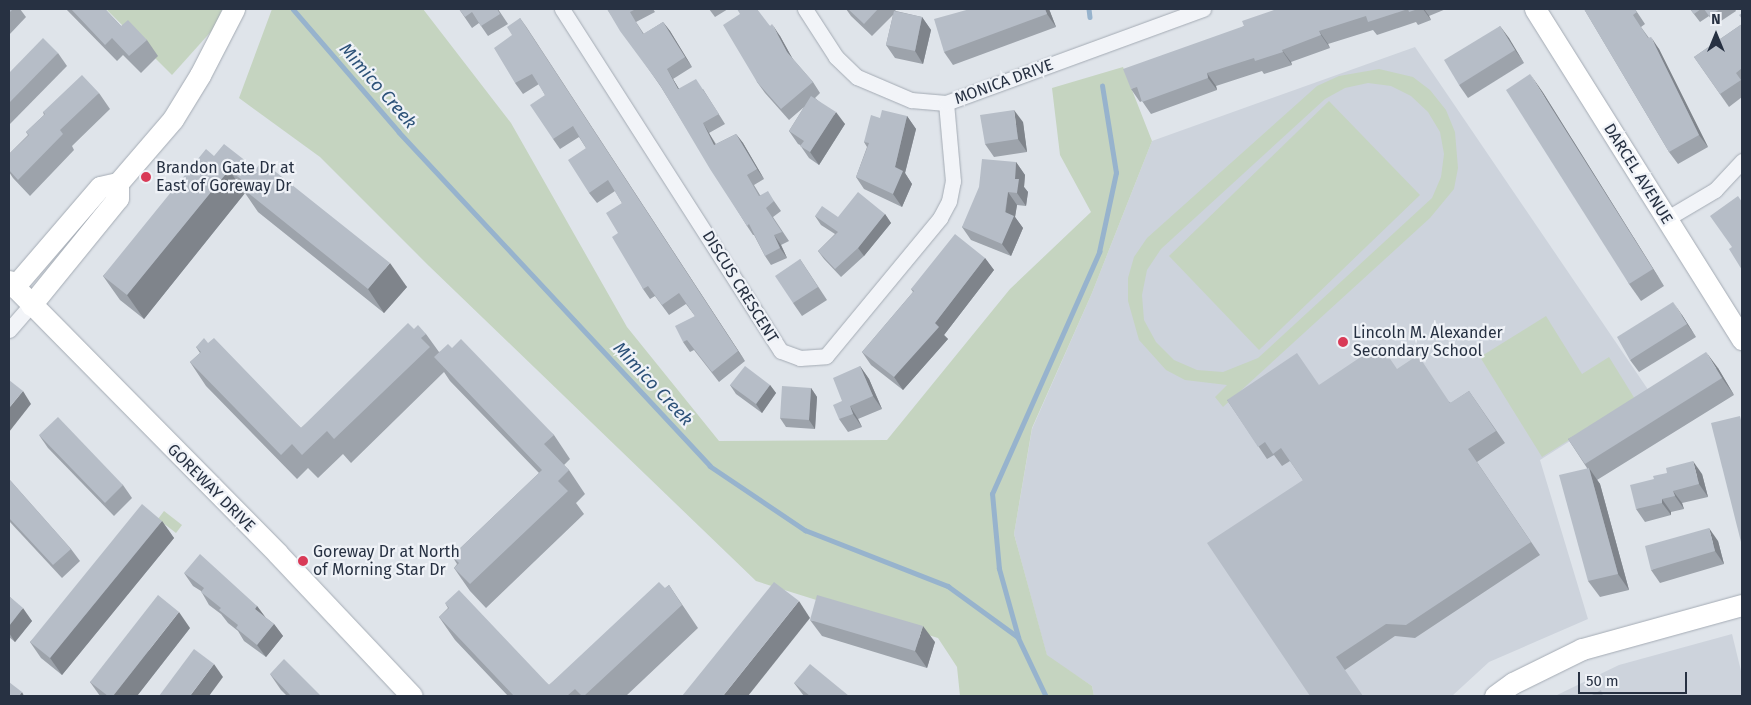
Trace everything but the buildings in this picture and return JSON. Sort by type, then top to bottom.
[{"type":"street","points":[[10,287],[100,187],[118,183],[174,119],[200,75],[234,9]]},
{"type":"street","name":"DISCUS CRESCENT","points":[[562,9],[781,351],[800,358],[826,356],[940,218],[949,201],[954,181],[946,103]]},
{"type":"street","name":"MONICA DRIVE","points":[[805,9],[836,57],[857,77],[911,100],[946,103],[1203,9]]},
{"type":"street","name":"DARCEL AVENUE","points":[[1535,9],[1742,338]]},
{"type":"street","points":[[1666,219],[1715,190],[1742,161]]},
{"type":"street","points":[[9,330],[118,198],[118,183]]},
{"type":"street","name":"GOREWAY DRIVE","points":[[10,287],[31,305],[284,561],[412,696]]},
{"type":"street","points":[[1495,696],[1513,683],[1582,649],[1742,605]]},
{"type":"shaded area","name":"Lincoln M. Alexander Secondary School","points":[[1415,47],[1649,391],[1540,460],[1588,619],[1489,662],[1452,696],[1094,696],[1092,686],[1047,656],[1014,534],[1032,429],[1092,293],[1152,141]]},
{"type":"shaded area","points":[[1732,634],[1742,675],[1742,696],[1555,696],[1619,665]]},
{"type":"green space","points":[[106,9],[222,9],[216,26],[172,75]]},
{"type":"green space","points":[[272,9],[423,9],[511,123],[627,327],[719,441],[887,440],[1010,289],[1091,212],[1060,155],[1052,88],[1123,67],[1152,141],[1092,293],[1032,428],[1014,534],[1047,655],[1092,686],[1094,696],[960,696],[957,667],[938,638],[756,581],[429,266],[320,157],[239,98]]},
{"type":"green space","points":[[1379,69],[1413,77],[1430,90],[1446,110],[1455,132],[1458,168],[1454,189],[1430,218],[1223,407],[1215,397],[1227,385],[1185,380],[1166,370],[1139,340],[1128,301],[1128,278],[1134,257],[1147,238],[1317,86],[1339,76]],"holes":[[[1368,83],[1391,86],[1411,96],[1428,112],[1440,132],[1444,154],[1441,177],[1432,198],[1258,358],[1223,372],[1197,370],[1174,360],[1156,342],[1144,320],[1142,295],[1147,270],[1161,249],[1325,99],[1345,88]]]},
{"type":"green space","points":[[1329,101],[1420,195],[1259,350],[1169,256]]},
{"type":"green space","points":[[1546,316],[1582,374],[1609,357],[1635,399],[1542,457],[1480,357]]},
{"type":"green space","points":[[164,511],[182,525],[176,533],[158,519]]},
{"type":"waterway","name":"Mimico Creek","points":[[293,9],[399,132],[710,466],[805,530],[948,586],[1018,637],[1046,696]]},
{"type":"waterway","points":[[1089,9],[1090,17]]},
{"type":"waterway","points":[[1018,637],[999,569],[992,494],[1099,252],[1116,173],[1102,86]]},
{"type":"place","name":"Brandon Gate Dr at East of Goreway Dr","points":[[146,177]]},
{"type":"place","name":"Lincoln M. Alexander Secondary School","points":[[1343,342]]},
{"type":"place","name":"Goreway Dr at North of Morning Star Dr","points":[[303,561]]}]
